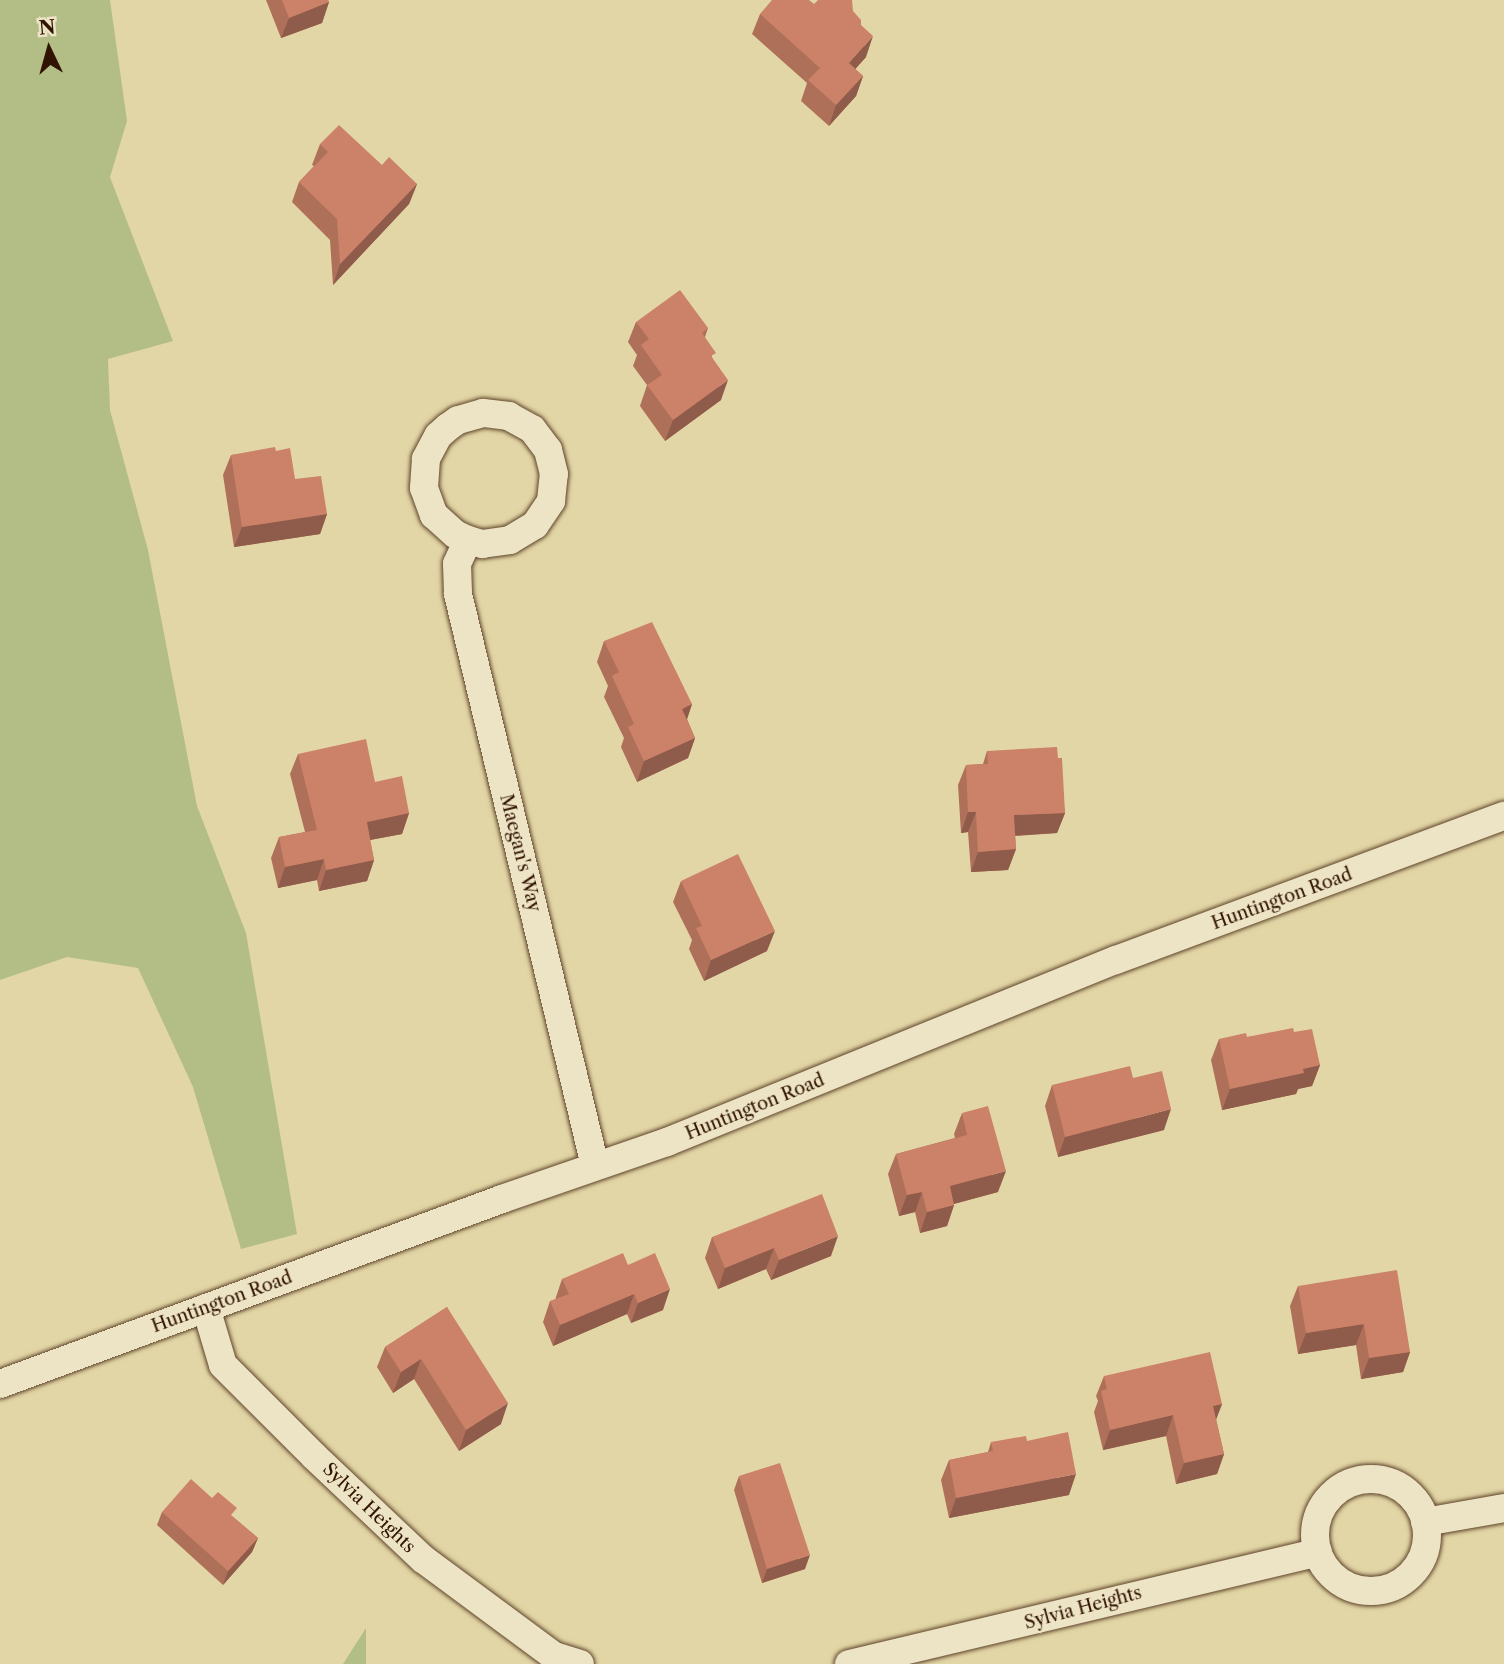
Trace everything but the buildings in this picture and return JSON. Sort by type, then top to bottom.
[{"type":"street","points":[[483,413],[509,416],[532,429],[548,450],[554,474],[551,501],[535,525],[510,540],[489,544],[468,540],[443,526],[434,514],[424,488],[426,459],[438,436],[458,420],[483,413]]},
{"type":"street","name":"Maegan's Way","points":[[468,540],[457,565],[458,594],[595,1166]]},
{"type":"street","name":"Huntington Road","points":[[0,1384],[774,1100],[1115,960],[1504,816]]},
{"type":"street","name":"Sylvia Heights","points":[[206,1308],[223,1365],[423,1559],[554,1656],[580,1664]]},
{"type":"street","points":[[1376,1479],[1404,1489],[1417,1504],[1425,1521],[1426,1544],[1418,1565],[1402,1582],[1391,1587],[1369,1591],[1347,1585],[1329,1571],[1318,1552],[1315,1532],[1325,1504],[1338,1490],[1356,1481],[1376,1479]]},
{"type":"street","points":[[1425,1521],[1504,1508]]},
{"type":"street","name":"Sylvia Heights","points":[[849,1664],[1318,1552]]},
{"type":"green space","points":[[0,0],[110,0],[127,121],[110,177],[173,341],[108,359],[110,410],[148,550],[197,806],[246,933],[297,1234],[241,1249],[193,1087],[138,968],[67,957],[0,980]]},
{"type":"green space","points":[[366,1628],[366,1664],[343,1664]]}]
